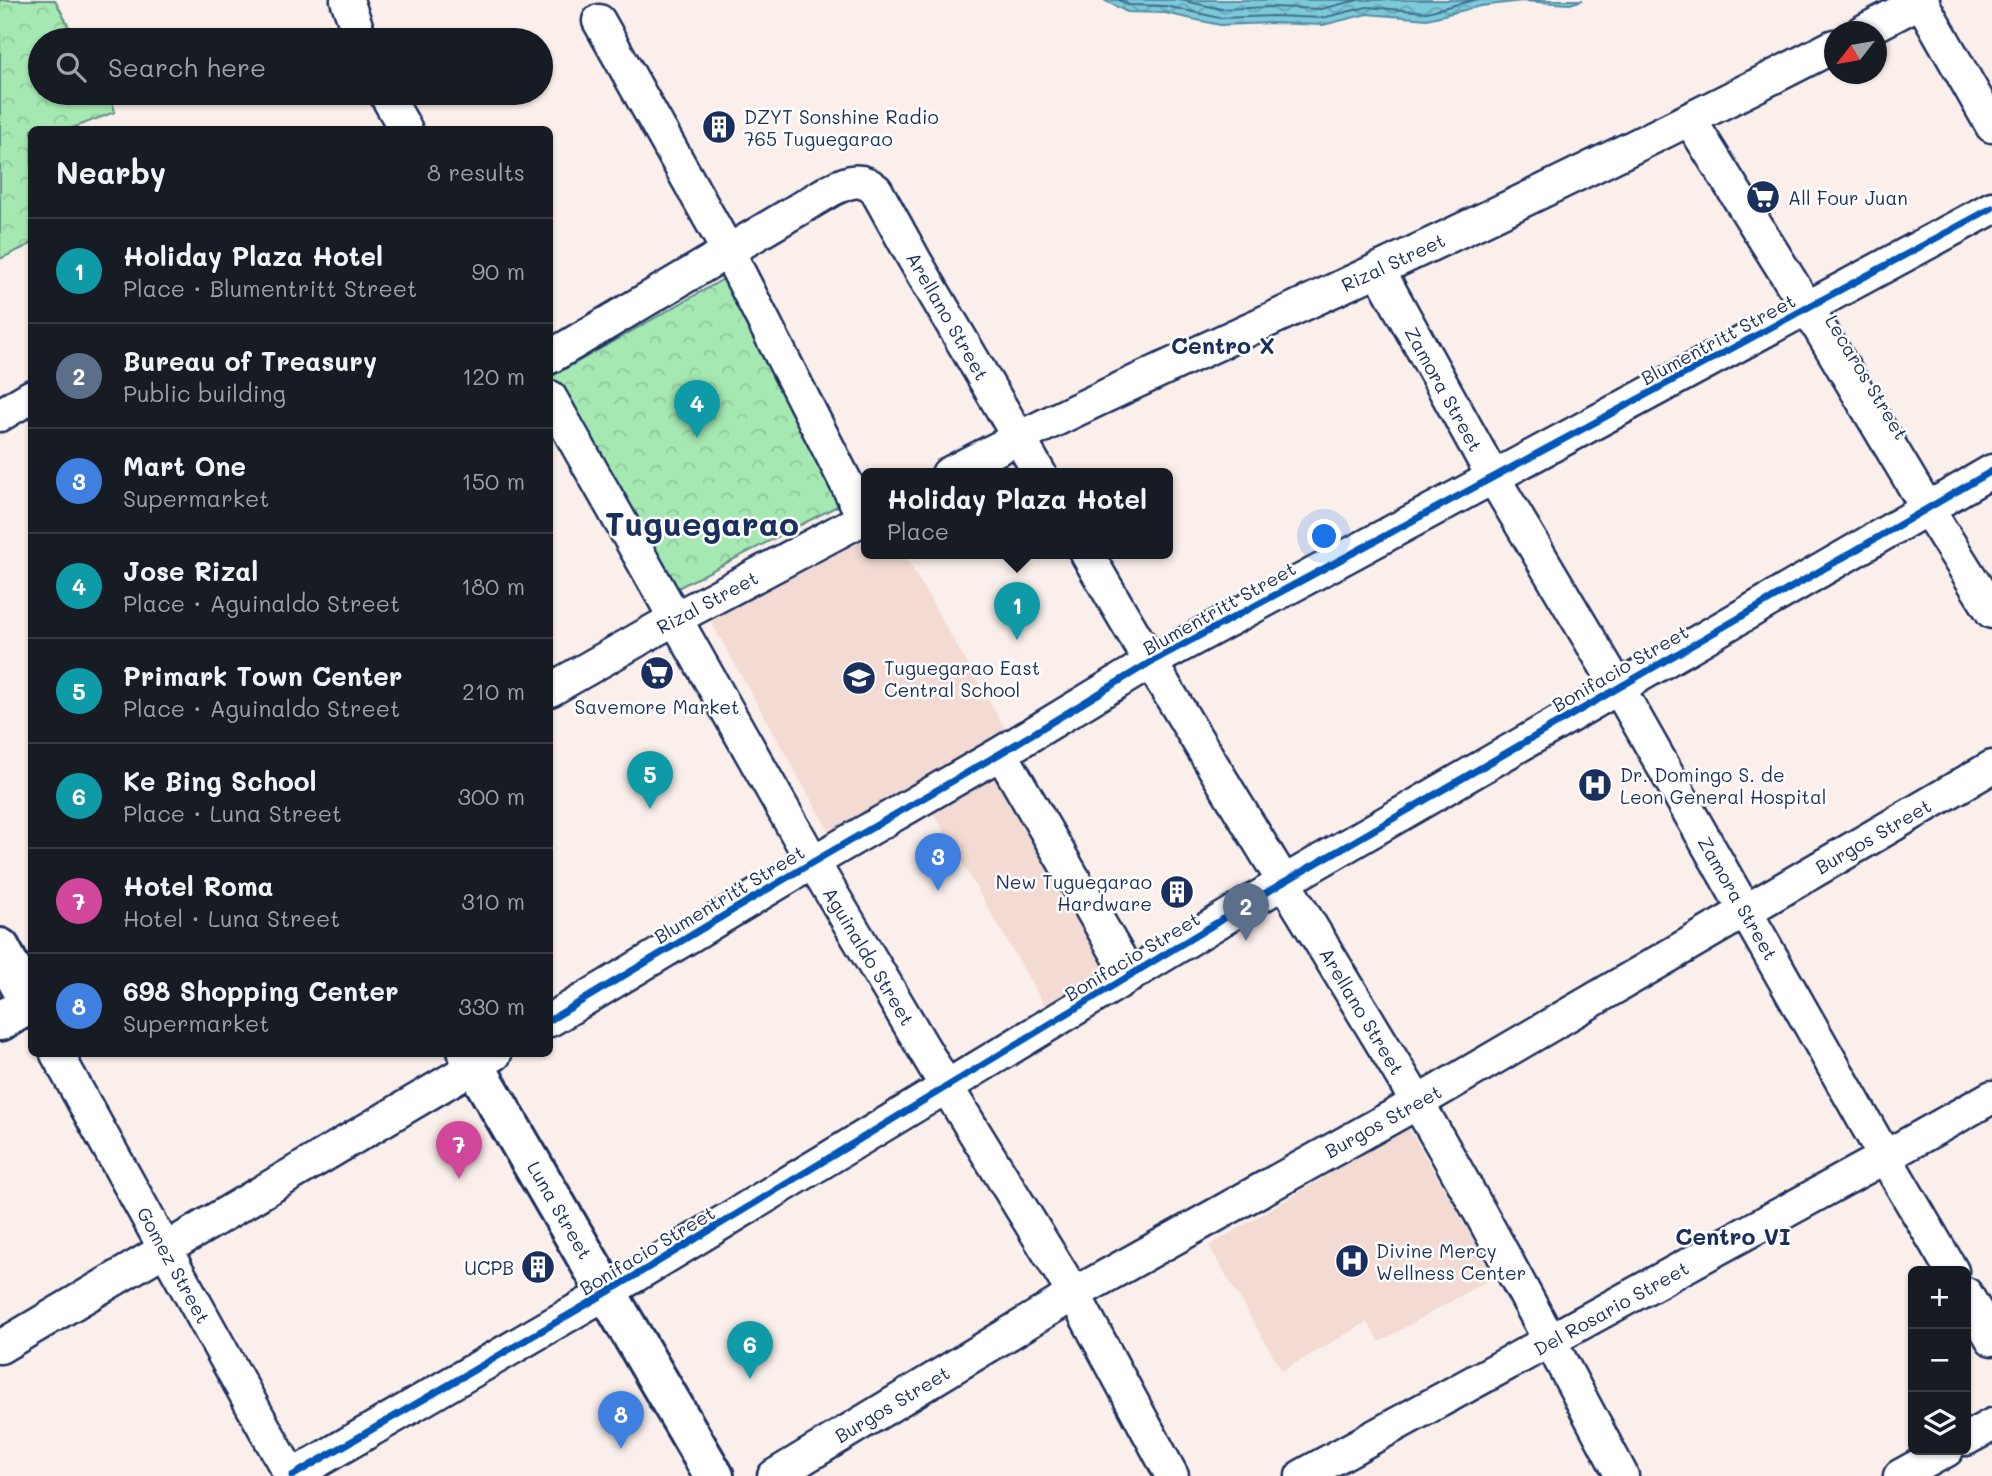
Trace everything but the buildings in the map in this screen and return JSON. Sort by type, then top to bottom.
[{"type":"main road","points":[[0,948],[23,1008]]},
{"type":"main road","name":"Luna Street","points":[[479,1057],[608,1292],[714,1476]]},
{"type":"street","points":[[347,0],[357,28]]},
{"type":"street","points":[[1883,21],[1922,0],[1992,126]]},
{"type":"street","points":[[599,20],[728,251],[861,509]]},
{"type":"street","name":"Rizal Street","points":[[960,468],[1019,437],[1690,120],[1824,52]]},
{"type":"street","points":[[392,105],[404,126]]},
{"type":"street","name":"Lecaros Street","points":[[1690,120],[1992,612]]},
{"type":"street","name":"Arellano Street","points":[[728,251],[843,184],[853,180],[862,181],[876,190],[1037,468]]},
{"type":"street","name":"Blumentritt Street","points":[[553,1018],[1149,663],[1992,208]]},
{"type":"street","points":[[553,355],[728,251]]},
{"type":"street","name":"Zamora Street","points":[[1378,269],[1493,477],[1618,688],[1949,1266]]},
{"type":"street","points":[[0,415],[28,398]]},
{"type":"street","name":"Aguinaldo Street","points":[[553,402],[813,862],[1074,1294],[1172,1476]]},
{"type":"street","name":"Bonifacio Street","points":[[292,1476],[608,1292],[1284,882],[1992,471]]},
{"type":"street","name":"Rizal Street","points":[[553,688],[676,618],[861,519]]},
{"type":"street","name":"Arellano Street","points":[[1090,559],[1149,663],[1417,1102],[1551,1341],[1622,1476]]},
{"type":"street","points":[[1001,753],[1130,976]]},
{"type":"street","name":"Burgos Street","points":[[774,1476],[1074,1294],[1417,1102],[1992,767]]},
{"type":"street","name":"Gomez Street","points":[[59,1057],[292,1476]]},
{"type":"street","points":[[0,1348],[479,1057]]},
{"type":"street","name":"Del Rosario Street","points":[[1302,1476],[1992,1097]]},
{"type":"street","points":[[1971,1303],[1992,1339]]},
{"type":"street","points":[[1971,1436],[1992,1425]]},
{"type":"street","points":[[1900,1476],[1938,1455]]},
{"type":"shaded area","name":"Tuguegarao East Central School","points":[[861,535],[861,559],[907,559],[1009,736],[831,835],[710,620]]},
{"type":"shaded area","points":[[1003,765],[1117,964],[1044,1005],[930,807]]},
{"type":"shaded area","name":"Divine Mercy Wellness Center","points":[[1408,1127],[1495,1276],[1380,1342],[1367,1322],[1282,1371],[1209,1246]]},
{"type":"green space","points":[[0,0],[55,0],[70,28],[28,28],[28,105],[113,105],[115,112],[78,126],[28,126],[28,245],[0,259]]},
{"type":"green space","points":[[729,276],[845,502],[674,590],[553,380],[553,376]]},
{"type":"water","points":[[1104,0],[1583,0],[1570,4],[1522,1],[1481,6],[1427,19],[1367,14],[1323,25],[1220,25],[1165,13],[1127,12]]},
{"type":"cycle path","points":[[553,1018],[1149,663],[1992,208]]},
{"type":"cycle path","points":[[292,1476],[608,1292],[1284,882],[1992,471]]},
{"type":"place","name":"DZYT Sonshine Radio 765 Tuguegarao","points":[[719,127]]},
{"type":"place","name":"All Four Juan","points":[[1763,197]]},
{"type":"place","name":"Jose Rizal","points":[[697,438]]},
{"type":"place","name":"Holiday Plaza Hotel","points":[[1017,640]]},
{"type":"place","name":"Savemore Market","points":[[657,673]]},
{"type":"place","name":"Tuguegarao East Central School","points":[[859,678]]},
{"type":"place","name":"Dr. Domingo S. de Leon General Hospital","points":[[1595,785]]},
{"type":"place","name":"Primark Town Center","points":[[650,809]]},
{"type":"place","name":"Mart One","points":[[938,891]]},
{"type":"place","name":"New Tuguegarao Hardware","points":[[1177,892]]},
{"type":"place","name":"Bureau of Treasury","points":[[1246,941]]},
{"type":"place","name":"Hotel Roma","points":[[459,1179]]},
{"type":"place","name":"Divine Mercy Wellness Center","points":[[1352,1261]]},
{"type":"place","name":"UCPB","points":[[538,1267]]},
{"type":"place","name":"Ke Bing School","points":[[750,1379]]},
{"type":"place","name":"698 Shopping Center","points":[[621,1449]]},
{"type":"district","name":"Centro X","points":[[1223,345]]},
{"type":"district","name":"Tuguegarao","points":[[702,522]]},
{"type":"district","name":"Centro VI","points":[[1733,1236]]}]
